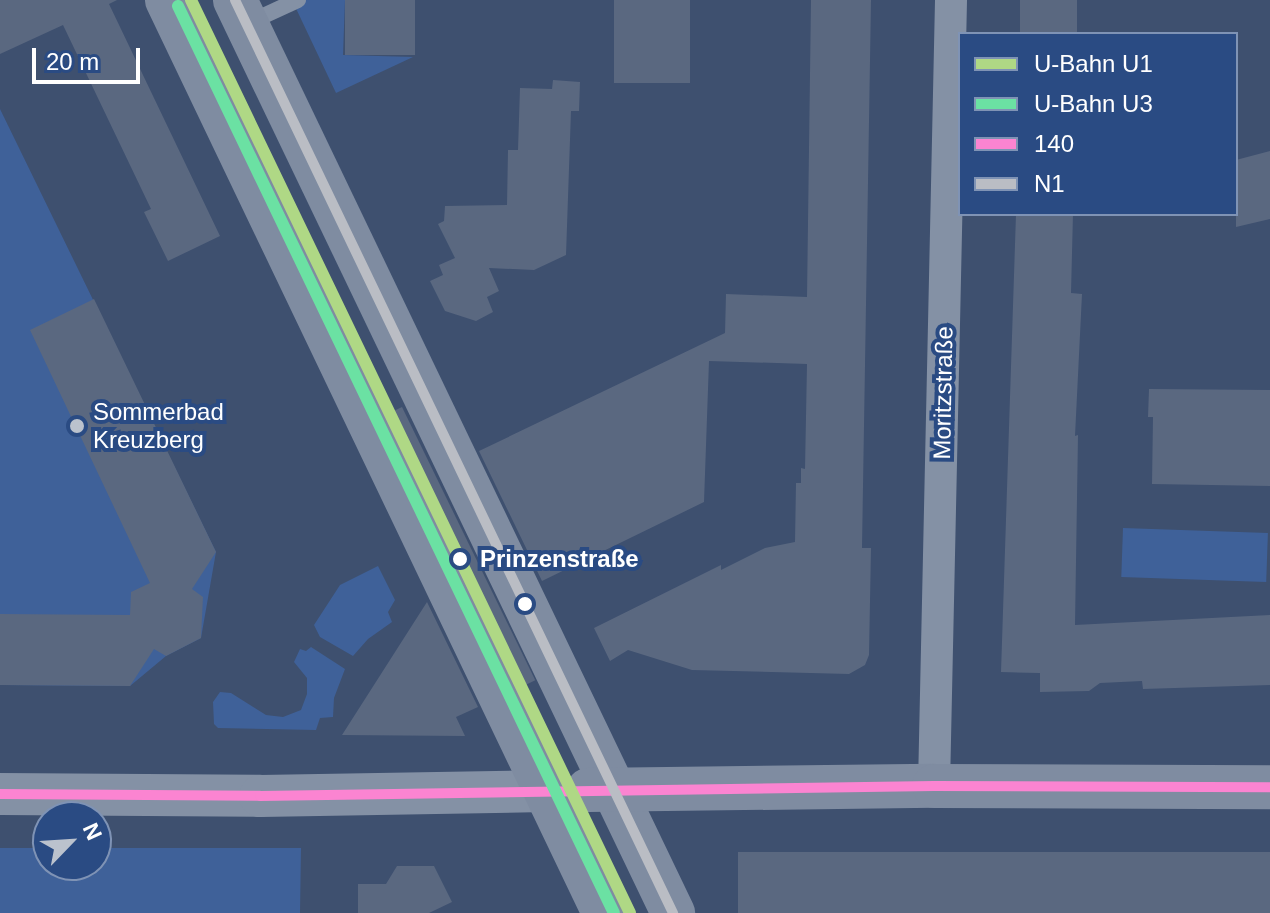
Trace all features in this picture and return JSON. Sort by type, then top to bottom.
[{"type":"main road","points":[[167,0],[604,913]]},
{"type":"main road","points":[[241,12],[673,913]]},
{"type":"main road","points":[[545,791],[934,786],[1270,787]]},
{"type":"street","name":"Moritzstraße","points":[[934,786],[951,0]]},
{"type":"street","points":[[0,794],[260,796],[545,791]]},
{"type":"lane","points":[[241,12],[298,0]]},
{"type":"shaded area","points":[[292,0],[345,0],[343,55],[413,57],[336,93]]},
{"type":"shaded area","name":"Sommerbad Kreuzberg","points":[[0,109],[216,552],[201,638],[166,656],[130,686],[0,685]]},
{"type":"shaded area","points":[[1123,528],[1268,533],[1266,582],[1121,577]]},
{"type":"shaded area","points":[[378,566],[395,600],[388,612],[392,622],[368,639],[353,656],[320,637],[314,625],[340,585]]},
{"type":"shaded area","points":[[311,647],[345,669],[334,698],[333,717],[320,718],[316,730],[218,728],[214,724],[213,702],[220,692],[231,693],[266,715],[283,717],[301,710],[307,694],[307,678],[294,662],[300,649],[306,651]]},
{"type":"shaded area","points":[[0,848],[32,848],[32,881],[112,881],[112,848],[301,848],[300,913],[0,913]]},
{"type":"building","points":[[0,0],[117,0],[109,4],[220,236],[168,261],[144,212],[151,209],[63,25],[0,54]]},
{"type":"building","points":[[345,0],[415,0],[415,55],[345,55]]},
{"type":"building","points":[[614,0],[690,0],[690,83],[614,83]]},
{"type":"building","points":[[811,0],[871,0],[862,548],[871,548],[869,655],[865,665],[849,674],[692,670],[628,650],[610,661],[594,628],[721,565],[721,570],[765,548],[795,542],[796,483],[801,483],[801,468],[805,469],[807,364],[709,361],[704,502],[542,581],[479,451],[725,333],[726,294],[807,297]]},
{"type":"building","points":[[1020,0],[1077,0],[1077,32],[1020,32]]},
{"type":"building","points":[[553,80],[580,82],[579,111],[571,111],[566,255],[534,270],[489,268],[499,291],[487,297],[493,312],[476,321],[445,311],[430,281],[443,275],[439,265],[455,258],[438,224],[444,221],[445,206],[507,205],[508,150],[518,150],[520,88],[552,89]]},
{"type":"building","points":[[1270,151],[1270,219],[1236,227],[1238,159]]},
{"type":"building","points":[[1016,216],[1073,216],[1071,293],[1082,294],[1075,436],[1078,435],[1075,625],[1270,615],[1270,685],[1143,689],[1142,681],[1100,683],[1089,691],[1040,692],[1040,673],[1001,672]]},
{"type":"building","points":[[94,299],[216,552],[192,589],[203,597],[201,638],[166,656],[154,649],[130,686],[0,685],[0,614],[130,615],[131,592],[150,583],[30,330]]},
{"type":"building","points":[[1149,389],[1270,390],[1270,486],[1152,484],[1153,417],[1148,417]]},
{"type":"building","points":[[402,407],[535,680],[525,685],[392,412]]},
{"type":"building","points":[[427,602],[478,707],[456,717],[465,736],[342,735]]},
{"type":"building","points":[[738,852],[1270,852],[1270,913],[738,913]]},
{"type":"building","points":[[397,866],[434,866],[452,902],[429,913],[358,913],[358,884],[386,884]]},
{"type":"metro line","name":"U1","points":[[191,0],[630,913]]},
{"type":"metro line","name":"U3","points":[[178,6],[614,913]]},
{"type":"transit line","name":"N1","points":[[235,0],[673,913]]},
{"type":"transit line","name":"140","points":[[0,794],[260,796],[934,786],[1270,787]]},
{"type":"place","name":"Sommerbad Kreuzberg","points":[[77,426]]},
{"type":"place","name":"Prinzenstraße","points":[[460,559]]}]
